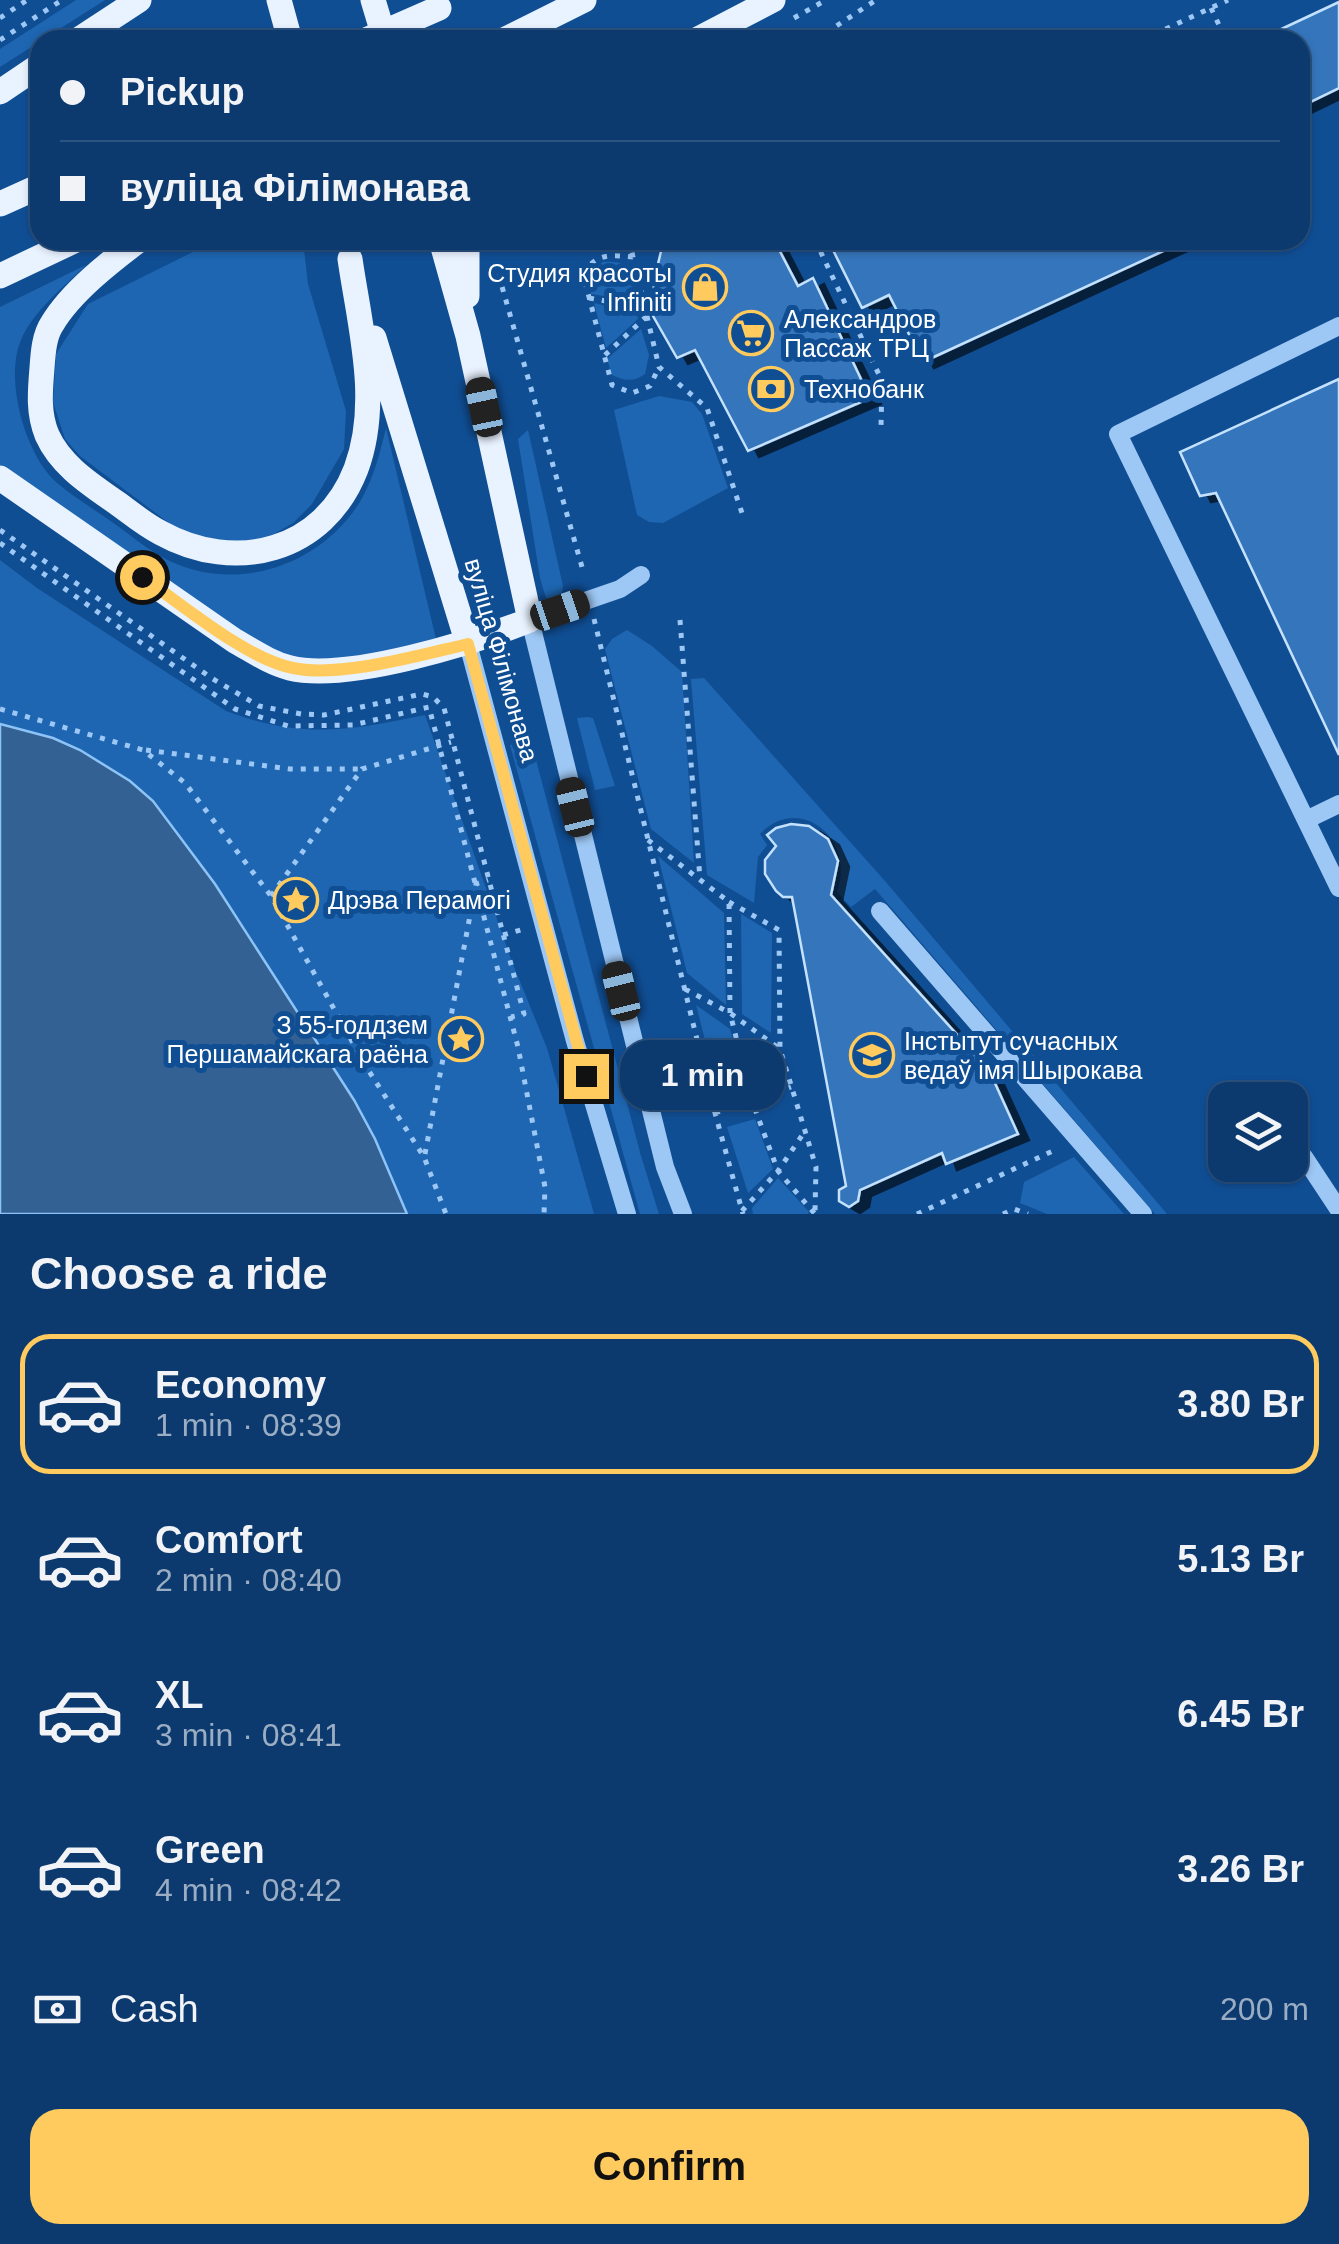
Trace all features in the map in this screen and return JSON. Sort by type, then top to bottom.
[{"type":"main road","points":[[93,30],[139,0]]},
{"type":"main road","points":[[279,0],[287,30]]},
{"type":"main road","points":[[373,0],[381,30]]},
{"type":"main road","points":[[524,30],[584,0]]},
{"type":"main road","points":[[715,30],[772,0]]},
{"type":"main road","points":[[389,30],[448,4]]},
{"type":"main road","points":[[0,92],[30,72]]},
{"type":"main road","points":[[0,204],[30,190]]},
{"type":"main road","points":[[0,276],[55,250]]},
{"type":"main road","points":[[127,250],[89,282],[51,325],[43,350],[39,408],[48,435],[60,457],[82,479],[161,534],[190,545],[240,555],[267,552],[315,526],[346,490],[357,466],[368,420],[368,380],[347,250]]},
{"type":"main road","name":"вуліца Філімонава","points":[[347,250],[468,644]]},
{"type":"main road","name":"вуліца Філімонава","points":[[444,250],[468,336],[530,620]]},
{"type":"main road","points":[[467,250],[468,336]]},
{"type":"main road","points":[[0,478],[235,641],[290,668],[315,671],[350,667],[468,644],[530,620]]},
{"type":"street","points":[[1339,326],[1118,434],[1339,888]]},
{"type":"street","points":[[530,620],[620,589],[642,575]]},
{"type":"street","name":"вуліца Філімонава","points":[[530,620],[665,1167],[682,1214]]},
{"type":"street","name":"вуліца Філімонава","points":[[468,644],[626,1214]]},
{"type":"street","points":[[1306,820],[1339,804]]},
{"type":"street","points":[[880,911],[1143,1214]]},
{"type":"street","points":[[1308,1163],[1339,1210]]},
{"type":"path","points":[[0,18],[27,0]]},
{"type":"path","points":[[0,40],[62,0]]},
{"type":"path","points":[[830,30],[876,0]]},
{"type":"path","points":[[1164,30],[1228,0]]},
{"type":"path","points":[[1212,8],[1222,30]]},
{"type":"path","points":[[632,250],[659,368],[707,408],[743,516]]},
{"type":"path","points":[[819,250],[882,381],[880,427]]},
{"type":"path","points":[[493,254],[584,574]]},
{"type":"path","points":[[633,256],[602,254],[583,274],[612,386],[632,393],[650,386],[659,368]]},
{"type":"path","points":[[589,298],[646,308]]},
{"type":"path","points":[[604,356],[647,316]]},
{"type":"path","points":[[0,543],[235,709],[288,726],[353,725],[430,708],[510,1017],[545,1187],[544,1214]]},
{"type":"path","points":[[593,616],[743,1212]]},
{"type":"path","points":[[680,620],[700,878]]},
{"type":"path","points":[[0,709],[143,750],[290,770],[362,770],[451,742]]},
{"type":"path","points":[[449,733],[524,1014],[510,1017]]},
{"type":"path","points":[[143,750],[185,783],[271,896],[368,1068],[424,1157],[446,1214]]},
{"type":"path","points":[[271,896],[362,770]]},
{"type":"path","points":[[646,838],[729,902],[779,930],[780,1049],[816,1168],[816,1213]]},
{"type":"path","points":[[476,884],[488,880]]},
{"type":"path","points":[[424,1157],[476,884]]},
{"type":"path","points":[[729,902],[730,1013],[752,1101],[778,1170],[816,1213]]},
{"type":"path","points":[[684,988],[730,1013],[780,1049]]},
{"type":"path","points":[[715,1113],[792,1087]]},
{"type":"path","points":[[743,1212],[805,1131]]},
{"type":"path","points":[[917,1214],[1078,1139]]},
{"type":"path","points":[[1003,1214],[1014,1209],[1028,1214]]},
{"type":"shaded area","points":[[76,0],[105,0],[58,30],[30,30],[30,48],[0,67],[0,49]]},
{"type":"shaded area","points":[[197,250],[304,250],[308,284],[346,411],[344,449],[312,504],[293,523],[267,538],[227,542],[204,538],[173,526],[80,456],[65,439],[53,402],[56,354],[88,304]]},
{"type":"shaded area","points":[[603,262],[626,266],[632,277],[635,301],[591,294],[593,272]]},
{"type":"shaded area","points":[[86,265],[33,319],[16,356],[20,415],[35,453],[56,482],[162,557],[217,574],[245,574],[299,558],[344,523],[370,483],[386,428],[436,639],[352,659],[321,662],[275,655],[0,465],[0,307]]},
{"type":"shaded area","points":[[594,303],[637,313],[638,319],[606,348]]},
{"type":"shaded area","points":[[641,329],[649,355],[645,374],[629,380],[612,375],[607,359]]},
{"type":"shaded area","points":[[659,396],[692,402],[702,414],[728,488],[663,523],[649,522],[637,515],[614,410]]},
{"type":"shaded area","points":[[528,430],[563,586],[561,598],[546,598],[540,578],[518,439]]},
{"type":"shaded area","points":[[0,560],[226,711],[278,726],[325,730],[425,715],[512,962],[547,1048],[594,1214],[0,1214]]},
{"type":"shaded area","points":[[627,630],[682,672],[694,863],[651,829],[605,649]]},
{"type":"shaded area","points":[[704,678],[885,881],[1167,1214],[1155,1214],[875,889],[851,907],[837,892],[841,872],[838,854],[820,827],[791,818],[760,834],[767,845],[758,857],[754,903],[707,875],[691,679]]},
{"type":"shaded area","points":[[577,718],[593,718],[615,786],[595,790]]},
{"type":"shaded area","points":[[0,724],[53,738],[80,750],[130,781],[153,801],[215,884],[354,1100],[407,1214],[0,1214]]},
{"type":"shaded area","points":[[531,741],[659,1214],[640,1214],[510,745]]},
{"type":"shaded area","points":[[658,856],[724,913],[726,1005],[687,973]]},
{"type":"shaded area","points":[[741,914],[772,933],[771,1033],[742,1014]]},
{"type":"shaded area","points":[[696,1005],[730,1029],[748,1097],[722,1106]]},
{"type":"shaded area","points":[[755,1119],[773,1169],[748,1193],[727,1127]]},
{"type":"shaded area","points":[[1074,1157],[1124,1214],[1047,1214],[1020,1203],[1024,1182]]},
{"type":"shaded area","points":[[778,1178],[808,1214],[753,1214],[752,1208]]},
{"type":"building","points":[[1339,2],[1339,88],[1310,102],[1310,30],[1279,30]]},
{"type":"building","name":"Александров Пассаж ТРЦ","points":[[661,250],[779,250],[798,286],[813,278],[870,398],[748,451],[695,350],[677,358],[653,316],[654,281]]},
{"type":"building","points":[[833,250],[1165,250],[923,362],[889,295],[862,308]]},
{"type":"building","points":[[1339,379],[1339,755],[1216,493],[1200,496],[1180,452]]},
{"type":"building","points":[[791,824],[809,826],[828,839],[838,861],[831,895],[989,1070],[1018,1134],[946,1164],[942,1153],[860,1190],[858,1201],[849,1207],[839,1201],[839,1190],[846,1186],[792,897],[783,897],[765,874],[765,860],[776,846],[767,835]]},
{"type":"place","name":"Студия красоты Infiniti","points":[[705,287]]},
{"type":"place","name":"Александров Пассаж ТРЦ","points":[[751,333]]},
{"type":"place","name":"Технобанк","points":[[771,389]]},
{"type":"place","name":"Дрэва Перамогі","points":[[296,900]]},
{"type":"place","name":"З 55-годдзем Першамайскага раёна","points":[[461,1039]]},
{"type":"place","name":"Інстытут сучасных ведаў імя Шырокава","points":[[872,1055]]},
{"type":"route","points":[[142,577],[235,641],[290,668],[315,671],[350,667],[468,644],[586,1076]]}]
